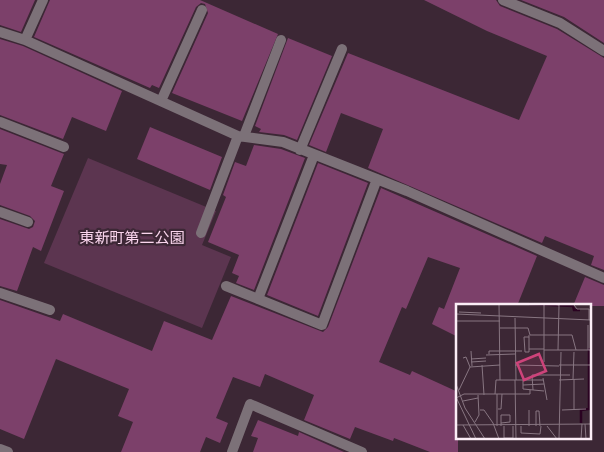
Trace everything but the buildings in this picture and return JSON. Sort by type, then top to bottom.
[{"type":"street","points":[[25,40],[43,0]]},
{"type":"street","points":[[503,0],[560,24],[604,51]]},
{"type":"street","points":[[161,101],[202,10]]},
{"type":"street","points":[[0,32],[25,40],[241,136],[283,142],[377,179],[604,278]]},
{"type":"street","points":[[201,233],[281,40]]},
{"type":"street","points":[[300,150],[342,49]]},
{"type":"street","points":[[0,122],[64,147]]},
{"type":"street","points":[[258,299],[314,154]]},
{"type":"street","points":[[226,286],[322,325],[377,179]]},
{"type":"street","points":[[0,212],[28,222]]},
{"type":"street","points":[[0,293],[50,310]]},
{"type":"street","points":[[232,452],[250,404],[362,452]]},
{"type":"street","points":[[0,449],[8,452]]},
{"type":"green space","name":"東新町第二公園","points":[[88,158],[216,211],[202,245],[231,257],[202,328],[44,263]]}]
